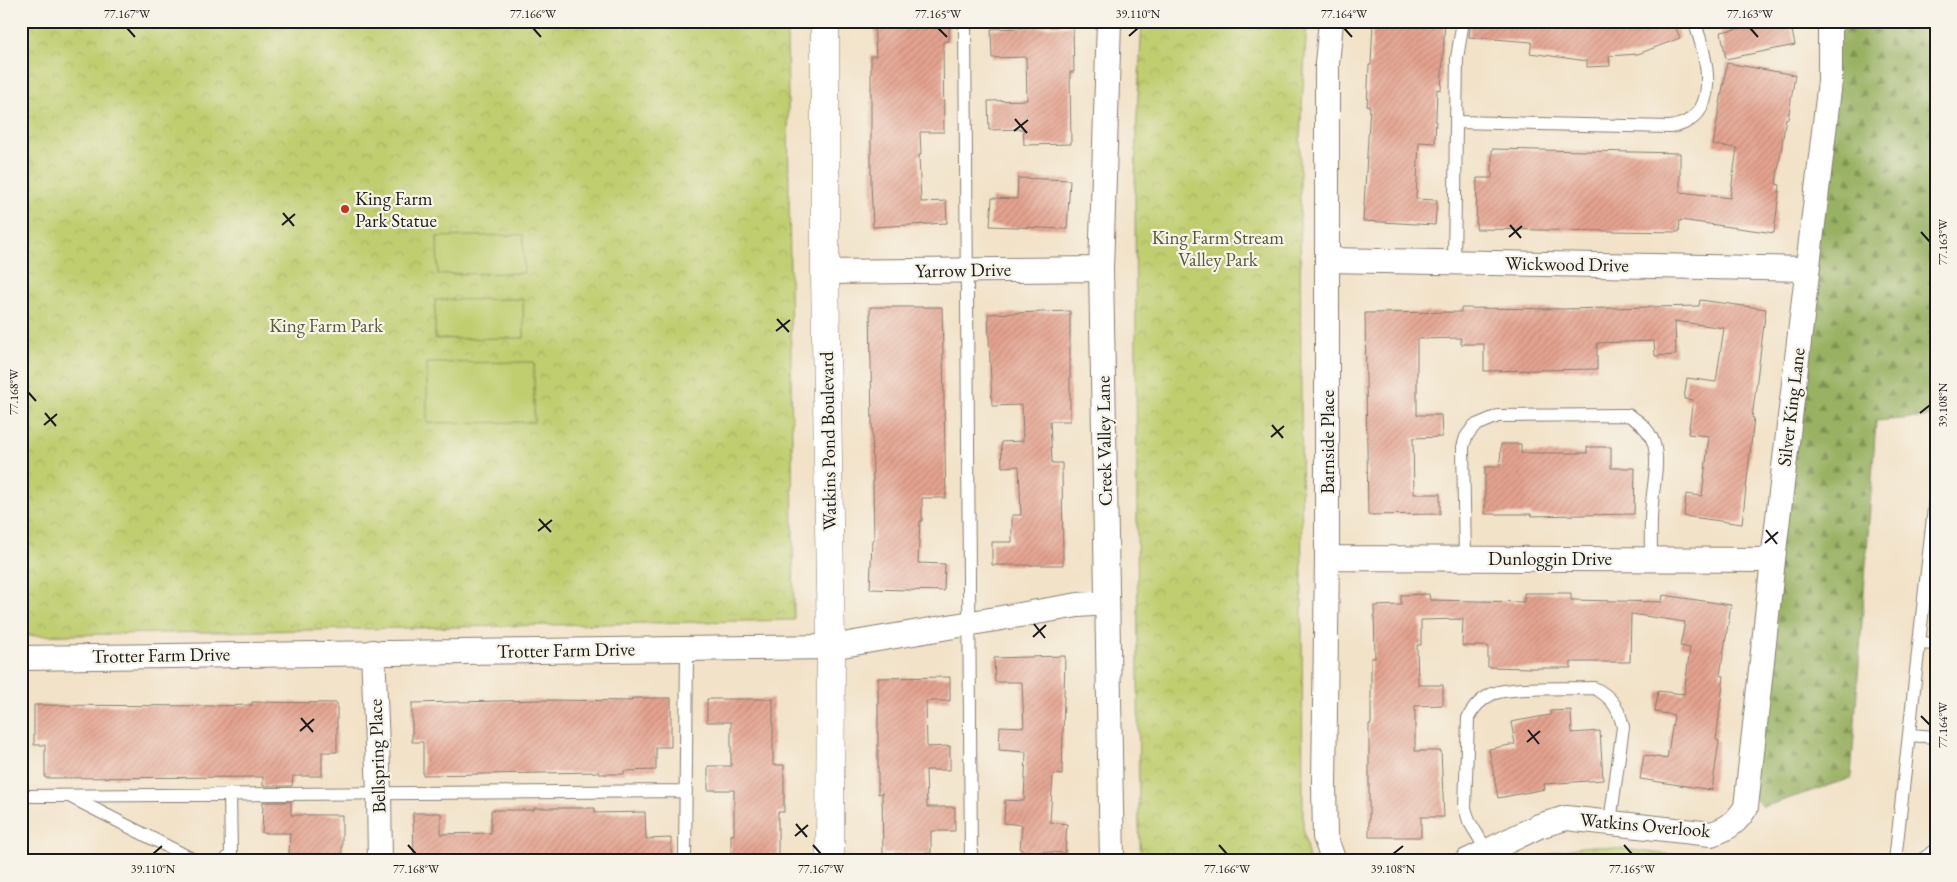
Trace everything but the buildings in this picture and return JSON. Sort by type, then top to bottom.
[{"type":"street","name":"Watkins Pond Boulevard","points":[[825,21],[825,272],[832,647],[830,861]]},
{"type":"street","name":"Creek Valley Lane","points":[[1109,21],[1101,269],[1112,861]]},
{"type":"street","name":"Barnside Place","points":[[1332,21],[1327,64],[1327,558],[1324,784],[1325,837],[1334,861]]},
{"type":"street","name":"Silver King Lane","points":[[1749,792],[1773,560],[1830,81],[1830,21]]},
{"type":"street","name":"Wickwood Drive","points":[[1327,260],[1807,269]]},
{"type":"street","name":"Yarrow Drive","points":[[825,272],[1101,269]]},
{"type":"street","name":"Dunloggin Drive","points":[[1327,558],[1773,560]]},
{"type":"street","name":"Trotter Farm Drive","points":[[21,658],[832,647],[1078,605],[1108,603]]},
{"type":"street","name":"Bellspring Place","points":[[373,652],[380,861]]},
{"type":"street","name":"Watkins Overlook","points":[[1477,856],[1539,826],[1566,818],[1711,834],[1726,830],[1739,819],[1746,807],[1749,792]]},
{"type":"lane","points":[[965,21],[970,861]]},
{"type":"lane","points":[[1454,262],[1457,58],[1463,21]]},
{"type":"lane","points":[[1456,122],[1670,127],[1684,125],[1698,114],[1704,103],[1706,92],[1707,69],[1703,45],[1694,21]]},
{"type":"lane","points":[[1465,558],[1463,448],[1466,437],[1474,426],[1498,416],[1628,415],[1641,422],[1649,431],[1655,444],[1658,458],[1652,506],[1651,559]]},
{"type":"lane","points":[[1895,861],[1919,643],[1932,559],[1936,490]]},
{"type":"lane","points":[[1919,643],[1936,644]]},
{"type":"lane","points":[[686,861],[687,649]]},
{"type":"lane","points":[[1477,856],[1465,808],[1468,718],[1483,699],[1504,691],[1594,688],[1604,693],[1613,702],[1620,714],[1623,727],[1610,822]]},
{"type":"lane","points":[[1909,735],[1936,737]]},
{"type":"lane","points":[[21,796],[686,791]]},
{"type":"lane","points":[[225,861],[231,854],[230,794]]},
{"type":"lane","points":[[67,796],[196,861]]},
{"type":"lane","points":[[1920,861],[1936,850]]},
{"type":"green space","name":"King Farm Park","points":[[21,21],[787,21],[794,620],[21,636]]},
{"type":"green space","name":"King Farm Stream Valley Park","points":[[1142,21],[1307,21],[1300,139],[1300,194],[1303,826],[1309,861],[1141,861],[1139,824],[1135,194]]},
{"type":"green space","points":[[1830,21],[1936,21],[1936,412],[1927,417],[1876,421],[1851,778],[1763,807],[1749,792]]},
{"type":"green space","points":[[523,235],[524,273],[438,274],[437,237]]},
{"type":"green space","points":[[523,299],[524,338],[435,339],[435,300]]},
{"type":"green space","points":[[534,362],[534,422],[427,423],[427,363]]},
{"type":"green space","points":[[1595,846],[1725,861],[1534,861],[1563,850]]},
{"type":"place","name":"King Farm Park Statue","points":[[345,209]]}]
